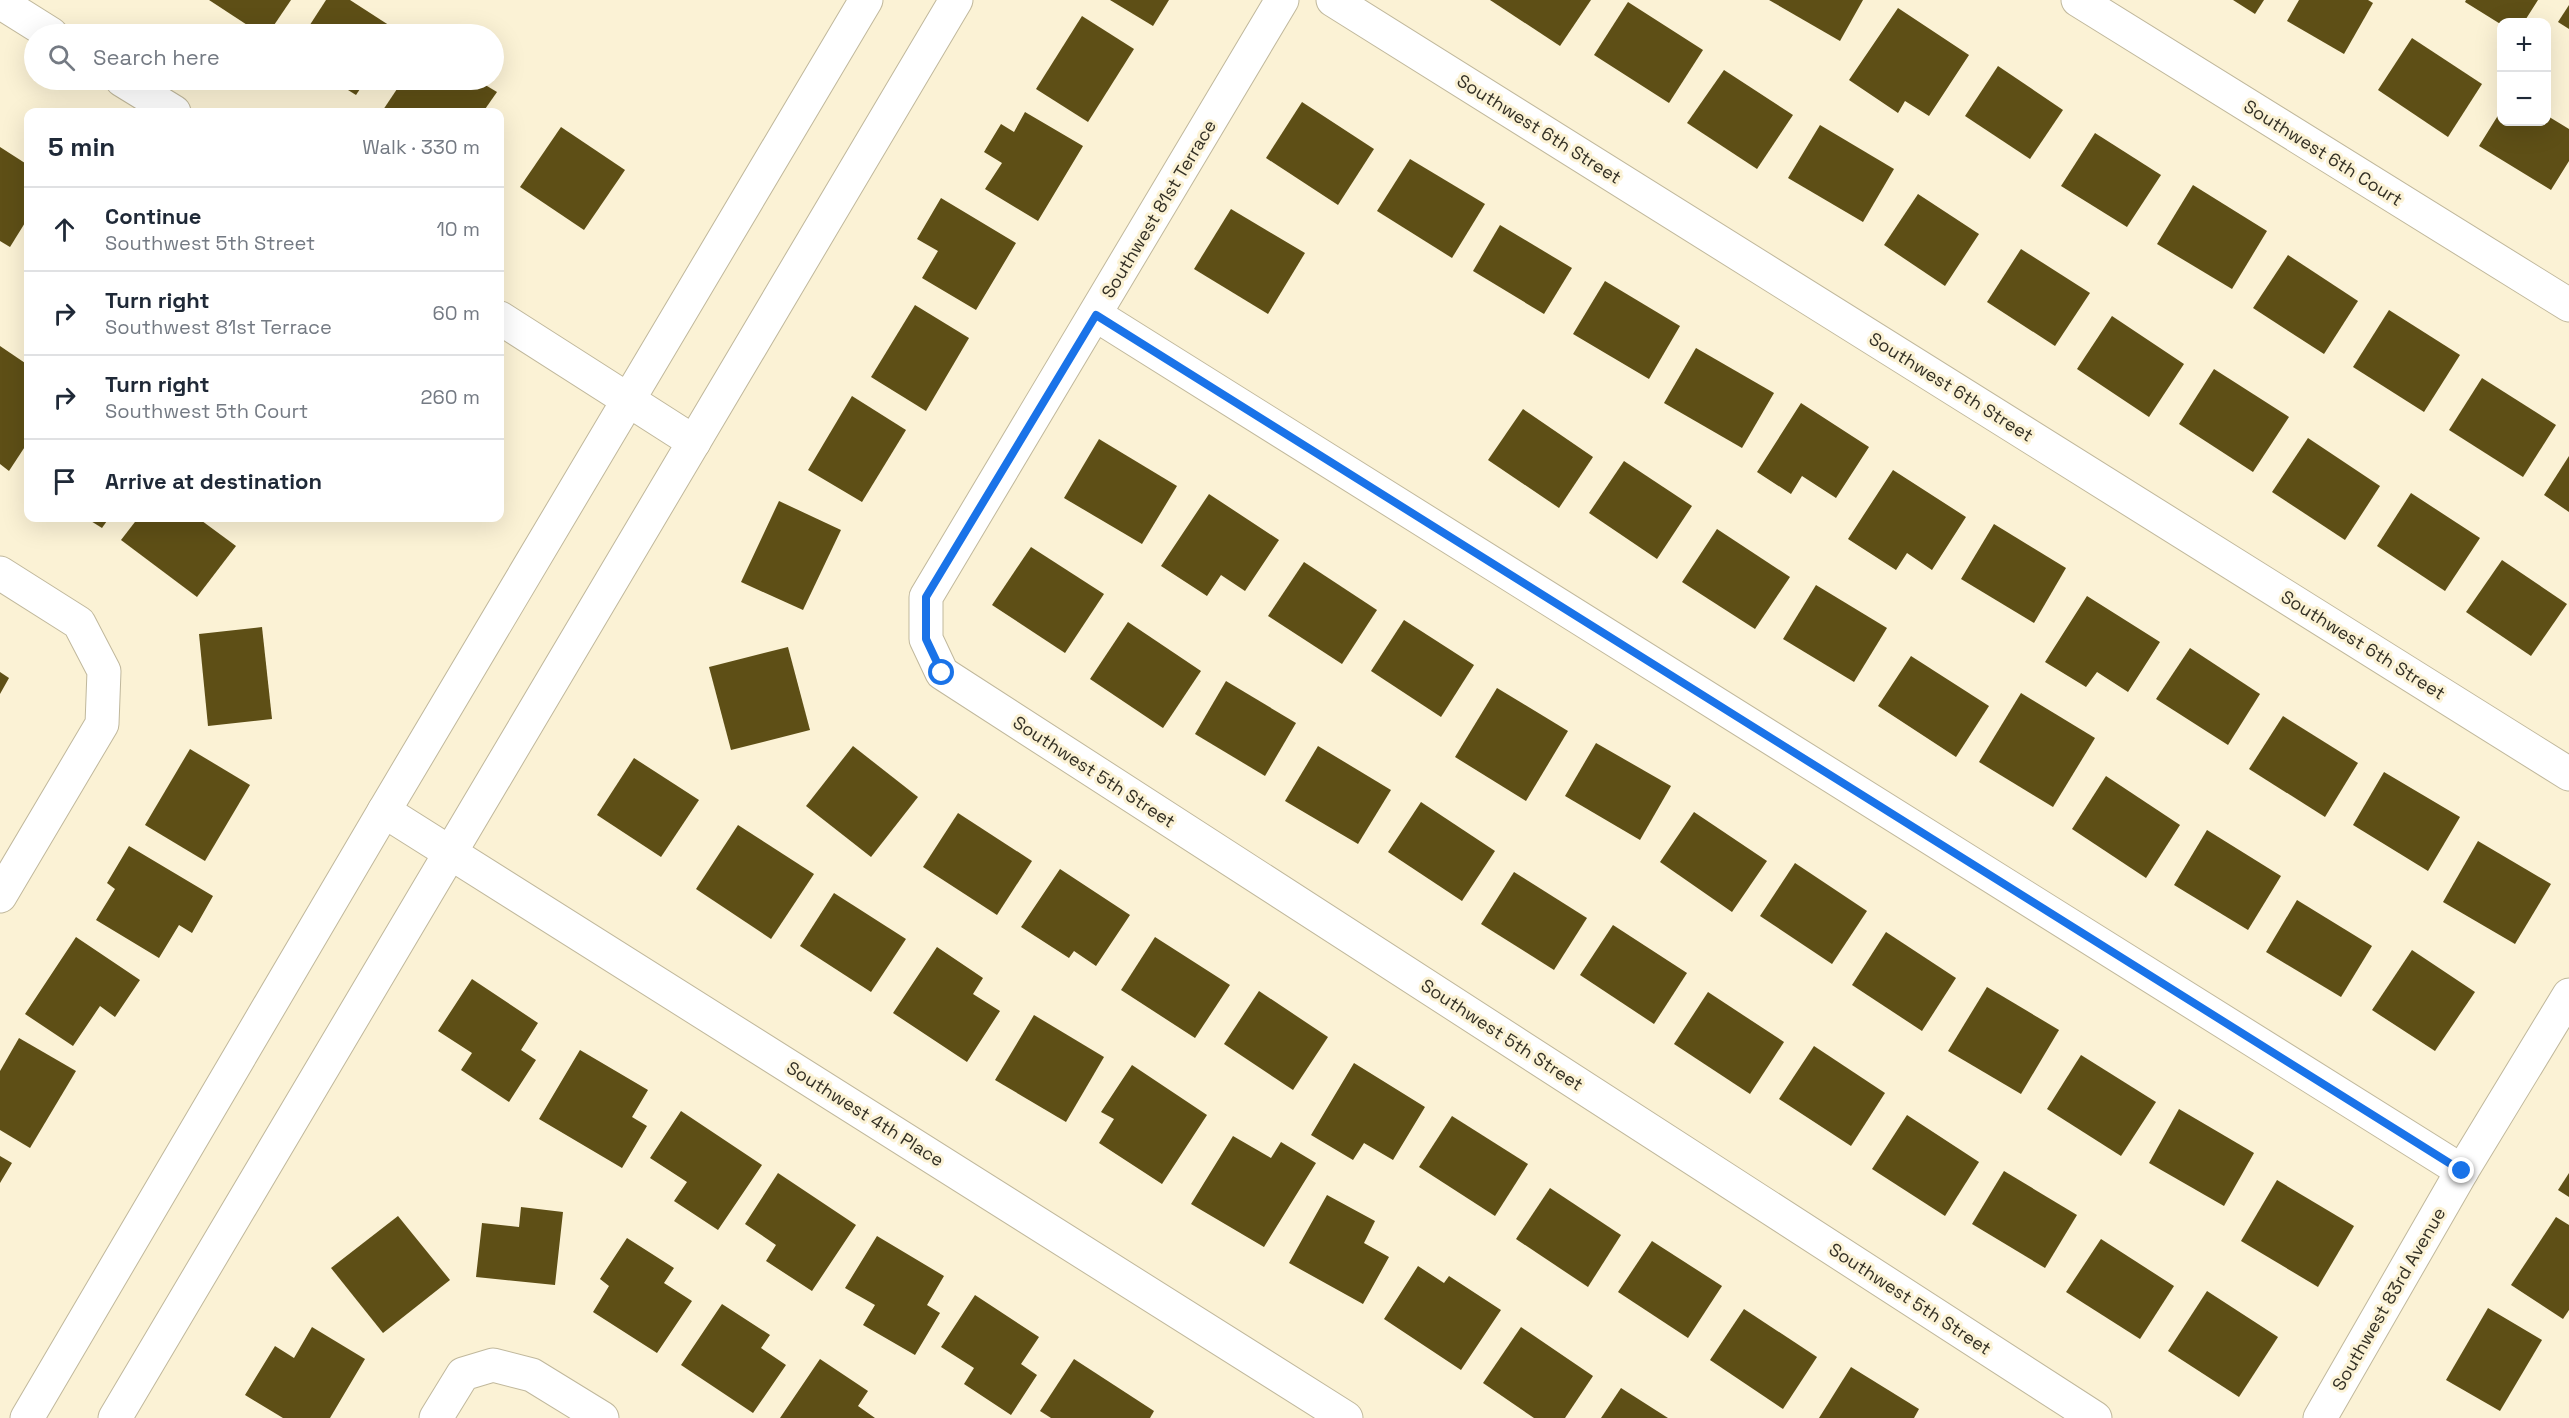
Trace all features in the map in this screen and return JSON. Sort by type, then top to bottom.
[{"type":"street","points":[[27,1418],[384,811],[866,0]]},
{"type":"street","points":[[115,1418],[956,0]]},
{"type":"street","name":"Southwest 81st Terrace","points":[[926,639],[926,597],[1282,0]]},
{"type":"street","name":"Southwest 6th Street","points":[[1333,0],[2569,774]]},
{"type":"street","name":"Southwest 6th Court","points":[[2078,0],[2569,306]]},
{"type":"street","points":[[0,2],[35,24]]},
{"type":"street","points":[[138,90],[168,108]]},
{"type":"street","points":[[1096,315],[2462,1171]]},
{"type":"street","points":[[504,321],[694,442]]},
{"type":"street","points":[[0,573],[79,623],[104,671],[102,724],[0,896]]},
{"type":"street","name":"Southwest 5th Street","points":[[926,639],[942,673],[2095,1418]]},
{"type":"street","name":"Southwest 4th Place","points":[[384,811],[1346,1418]]},
{"type":"street","name":"Southwest 83rd Avenue","points":[[2320,1418],[2462,1171],[2569,995]]},
{"type":"street","points":[[436,1418],[463,1374],[493,1365],[532,1375],[602,1418]]},
{"type":"building","points":[[209,0],[291,0],[275,24],[246,24]]},
{"type":"building","points":[[326,0],[350,0],[387,24],[310,24]]},
{"type":"building","points":[[1110,0],[1169,0],[1153,26]]},
{"type":"building","points":[[1490,0],[1591,0],[1560,46]]},
{"type":"building","points":[[1769,0],[1863,0],[1840,41]]},
{"type":"building","points":[[2233,0],[2264,0],[2255,14]]},
{"type":"building","points":[[2299,0],[2368,0],[2373,3],[2344,54],[2287,21]]},
{"type":"building","points":[[2466,0],[2538,0],[2527,18],[2497,18],[2497,22],[2465,2]]},
{"type":"building","points":[[1628,2],[1703,50],[1669,103],[1594,55]]},
{"type":"building","points":[[2569,5],[2569,29],[2558,22]]},
{"type":"building","points":[[1898,8],[1969,55],[1929,116],[1905,101],[1898,113],[1849,80]]},
{"type":"building","points":[[1082,16],[1134,49],[1088,122],[1036,89]]},
{"type":"building","points":[[2412,38],[2482,84],[2448,137],[2378,90]]},
{"type":"building","points":[[1998,66],[2063,110],[2030,159],[1965,116]]},
{"type":"building","points":[[1724,70],[1793,115],[1757,169],[1687,123]]},
{"type":"building","points":[[348,90],[359,90],[356,95]]},
{"type":"building","points":[[396,90],[494,90],[497,92],[486,108],[384,108]]},
{"type":"building","points":[[1302,102],[1374,149],[1338,205],[1266,158]]},
{"type":"building","points":[[1025,112],[1083,146],[1038,221],[985,189],[1002,163],[984,152],[1001,124],[1014,132]]},
{"type":"building","points":[[2497,117],[2497,126],[2551,126],[2551,118],[2569,129],[2569,161],[2551,190],[2479,146]]},
{"type":"building","points":[[1820,125],[1894,169],[1863,222],[1788,178]]},
{"type":"building","points":[[561,127],[625,170],[584,230],[520,187]]},
{"type":"building","points":[[2095,133],[2161,175],[2127,227],[2061,186]]},
{"type":"building","points":[[0,147],[24,162],[24,224],[10,247],[0,241]]},
{"type":"building","points":[[1410,159],[1485,204],[1452,258],[1377,211]]},
{"type":"building","points":[[2193,185],[2267,231],[2232,289],[2157,244]]},
{"type":"building","points":[[1918,194],[1979,234],[1945,286],[1884,245]]},
{"type":"building","points":[[941,198],[1016,243],[976,310],[922,278],[938,251],[917,239]]},
{"type":"building","points":[[1231,209],[1305,253],[1268,314],[1194,269]]},
{"type":"building","points":[[1500,225],[1572,268],[1544,314],[1473,271]]},
{"type":"building","points":[[2021,249],[2090,293],[2055,346],[1987,302]]},
{"type":"building","points":[[2288,255],[2358,301],[2324,354],[2253,308]]},
{"type":"building","points":[[1605,281],[1680,326],[1649,379],[1573,334]]},
{"type":"building","points":[[915,305],[969,338],[926,411],[871,377]]},
{"type":"building","points":[[2389,310],[2460,355],[2424,412],[2353,367]]},
{"type":"building","points":[[2112,316],[2184,364],[2149,417],[2077,369]]},
{"type":"building","points":[[0,346],[24,362],[24,448],[9,471],[0,464]]},
{"type":"building","points":[[1696,348],[1774,393],[1742,448],[1664,403]]},
{"type":"building","points":[[2214,369],[2289,417],[2253,472],[2179,424]]},
{"type":"building","points":[[2482,378],[2556,425],[2523,477],[2449,430]]},
{"type":"building","points":[[852,396],[906,430],[862,502],[808,470]]},
{"type":"building","points":[[1801,403],[1869,447],[1836,498],[1802,476],[1791,494],[1757,472]]},
{"type":"building","points":[[1523,409],[1593,457],[1559,508],[1488,460]]},
{"type":"building","points":[[2308,438],[2380,486],[2345,540],[2272,492]]},
{"type":"building","points":[[1099,439],[1177,486],[1142,544],[1064,498]]},
{"type":"building","points":[[2569,456],[2569,512],[2544,495]]},
{"type":"building","points":[[1624,461],[1692,506],[1657,559],[1589,513]]},
{"type":"building","points":[[1893,470],[1966,517],[1932,570],[1907,553],[1896,570],[1848,539]]},
{"type":"building","points":[[2411,493],[2480,538],[2445,591],[2377,546]]},
{"type":"building","points":[[1209,494],[1279,540],[1245,591],[1221,575],[1207,596],[1161,566]]},
{"type":"building","points":[[779,501],[841,530],[803,610],[741,582]]},
{"type":"building","points":[[92,522],[106,522],[102,528]]},
{"type":"building","points":[[135,522],[203,522],[236,546],[197,597],[121,540]]},
{"type":"building","points":[[1994,524],[2066,568],[2034,623],[1961,579]]},
{"type":"building","points":[[1717,529],[1790,577],[1755,629],[1682,582]]},
{"type":"building","points":[[1031,547],[1104,594],[1065,653],[992,605]]},
{"type":"building","points":[[2502,560],[2567,604],[2531,656],[2466,612]]},
{"type":"building","points":[[1304,562],[1377,610],[1342,664],[1268,616]]},
{"type":"building","points":[[1816,585],[1887,628],[1854,682],[1783,639]]},
{"type":"building","points":[[2087,596],[2160,642],[2128,692],[2097,672],[2086,687],[2045,662]]},
{"type":"building","points":[[1404,620],[1474,665],[1441,717],[1371,671]]},
{"type":"building","points":[[1128,622],[1201,671],[1163,728],[1090,679]]},
{"type":"building","points":[[262,627],[272,719],[208,726],[199,634]]},
{"type":"building","points":[[788,647],[810,730],[731,750],[709,667]]},
{"type":"building","points":[[2190,648],[2260,694],[2228,745],[2156,699]]},
{"type":"building","points":[[1911,656],[1989,706],[1956,757],[1878,706]]},
{"type":"building","points":[[0,672],[9,678],[0,694]]},
{"type":"building","points":[[1226,681],[1296,723],[1265,776],[1195,734]]},
{"type":"building","points":[[1497,688],[1568,731],[1526,801],[1455,757]]},
{"type":"building","points":[[2021,693],[2095,738],[2053,807],[1979,762]]},
{"type":"building","points":[[2283,716],[2358,763],[2325,817],[2249,769]]},
{"type":"building","points":[[1596,743],[1671,786],[1640,840],[1565,796]]},
{"type":"building","points":[[853,746],[918,797],[871,857],[806,806]]},
{"type":"building","points":[[1318,746],[1391,790],[1358,844],[1285,801]]},
{"type":"building","points":[[190,749],[250,785],[205,861],[145,825]]},
{"type":"building","points":[[634,758],[699,800],[661,857],[597,815]]},
{"type":"building","points":[[2384,772],[2460,817],[2428,871],[2353,825]]},
{"type":"building","points":[[2106,776],[2180,825],[2146,878],[2072,829]]},
{"type":"building","points":[[1421,802],[1495,851],[1462,901],[1388,852]]},
{"type":"building","points":[[1694,812],[1767,861],[1732,912],[1660,862]]},
{"type":"building","points":[[958,813],[1032,861],[997,915],[923,867]]},
{"type":"building","points":[[738,825],[814,874],[771,939],[696,889]]},
{"type":"building","points":[[2207,830],[2281,876],[2248,930],[2174,885]]},
{"type":"building","points":[[2478,841],[2551,884],[2515,944],[2443,902]]},
{"type":"building","points":[[129,846],[213,896],[192,933],[179,925],[159,958],[96,920],[115,889],[107,883]]},
{"type":"building","points":[[1795,863],[1867,911],[1832,964],[1760,916]]},
{"type":"building","points":[[1060,869],[1130,915],[1096,966],[1074,951],[1069,958],[1021,927]]},
{"type":"building","points":[[1514,872],[1587,918],[1554,970],[1481,924]]},
{"type":"building","points":[[834,893],[906,939],[871,992],[800,946]]},
{"type":"building","points":[[2297,900],[2372,946],[2341,997],[2266,952]]},
{"type":"building","points":[[1613,925],[1687,973],[1654,1024],[1580,975]]},
{"type":"building","points":[[1886,932],[1956,978],[1922,1031],[1852,985]]},
{"type":"building","points":[[76,937],[140,980],[115,1017],[100,1006],[73,1046],[25,1014]]},
{"type":"building","points":[[1155,937],[1230,985],[1195,1038],[1121,990]]},
{"type":"building","points":[[937,947],[983,978],[973,994],[1000,1011],[967,1062],[893,1013]]},
{"type":"building","points":[[2412,950],[2475,992],[2435,1051],[2372,1010]]},
{"type":"building","points":[[472,979],[538,1023],[521,1050],[536,1060],[509,1102],[461,1070],[472,1053],[438,1031]]},
{"type":"building","points":[[1987,987],[2059,1030],[2021,1094],[1948,1051]]},
{"type":"building","points":[[1259,991],[1328,1037],[1293,1090],[1224,1044]]},
{"type":"building","points":[[1708,992],[1784,1042],[1750,1094],[1674,1044]]},
{"type":"building","points":[[1034,1015],[1104,1057],[1066,1122],[995,1080]]},
{"type":"building","points":[[19,1038],[76,1071],[30,1148],[0,1130],[0,1071]]},
{"type":"building","points":[[1814,1046],[1885,1093],[1851,1146],[1779,1099]]},
{"type":"building","points":[[580,1050],[648,1090],[632,1117],[647,1126],[622,1168],[539,1119]]},
{"type":"building","points":[[2081,1055],[2156,1102],[2121,1156],[2047,1109]]},
{"type":"building","points":[[1354,1063],[1425,1107],[1393,1160],[1364,1143],[1353,1160],[1311,1135]]},
{"type":"building","points":[[1132,1065],[1207,1115],[1162,1184],[1099,1143],[1114,1119],[1101,1112]]},
{"type":"building","points":[[2179,1109],[2254,1153],[2224,1206],[2149,1163]]},
{"type":"building","points":[[681,1111],[762,1165],[718,1230],[674,1201],[687,1182],[650,1158]]},
{"type":"building","points":[[1907,1115],[1979,1162],[1945,1216],[1872,1169]]},
{"type":"building","points":[[1452,1116],[1528,1164],[1495,1216],[1419,1167]]},
{"type":"building","points":[[1233,1136],[1271,1158],[1281,1142],[1316,1163],[1264,1247],[1191,1204]]},
{"type":"building","points":[[0,1156],[12,1163],[0,1183]]},
{"type":"building","points":[[2004,1171],[2077,1215],[2045,1268],[1972,1224]]},
{"type":"building","points":[[778,1173],[856,1225],[812,1291],[766,1261],[776,1245],[745,1224]]},
{"type":"building","points":[[2569,1173],[2569,1197],[2558,1190]]},
{"type":"building","points":[[2277,1180],[2354,1226],[2318,1287],[2241,1241]]},
{"type":"building","points":[[1550,1188],[1621,1235],[1588,1287],[1516,1239]]},
{"type":"building","points":[[1327,1195],[1375,1221],[1364,1243],[1389,1257],[1363,1304],[1289,1263]]},
{"type":"building","points":[[521,1207],[563,1212],[555,1285],[476,1277],[482,1223],[519,1227]]},
{"type":"building","points":[[398,1216],[450,1280],[383,1333],[331,1268]]},
{"type":"building","points":[[2556,1217],[2569,1225],[2569,1310],[2563,1319],[2511,1285]]},
{"type":"building","points":[[877,1236],[944,1276],[927,1305],[940,1313],[915,1355],[863,1325],[875,1305],[845,1288]]},
{"type":"building","points":[[627,1238],[674,1268],[664,1283],[692,1301],[657,1353],[593,1312],[609,1286],[600,1279]]},
{"type":"building","points":[[2101,1239],[2174,1286],[2140,1339],[2066,1292]]},
{"type":"building","points":[[1652,1241],[1722,1286],[1688,1338],[1618,1292]]},
{"type":"building","points":[[1418,1266],[1444,1283],[1449,1276],[1501,1310],[1461,1370],[1384,1319]]},
{"type":"building","points":[[2207,1291],[2278,1337],[2239,1397],[2168,1351]]},
{"type":"building","points":[[975,1295],[1039,1337],[1021,1364],[1037,1375],[1011,1415],[964,1384],[974,1368],[941,1347]]},
{"type":"building","points":[[722,1304],[770,1335],[761,1348],[786,1365],[753,1413],[681,1365]]},
{"type":"building","points":[[2488,1308],[2542,1340],[2500,1411],[2446,1380]]},
{"type":"building","points":[[1744,1309],[1817,1357],[1783,1409],[1710,1360]]},
{"type":"building","points":[[312,1327],[365,1359],[330,1418],[283,1418],[245,1395],[275,1346],[294,1358]]},
{"type":"building","points":[[1521,1327],[1593,1376],[1565,1418],[1534,1418],[1483,1383]]},
{"type":"building","points":[[820,1359],[868,1391],[858,1406],[875,1418],[780,1418]]},
{"type":"building","points":[[1074,1359],[1154,1411],[1150,1418],[1051,1418],[1040,1411]]},
{"type":"building","points":[[1851,1367],[1919,1409],[1914,1418],[1819,1418]]},
{"type":"building","points":[[1621,1388],[1668,1418],[1601,1418]]},
{"type":"route","points":[[942,673],[926,639],[926,597],[1096,315],[2462,1171]]}]
